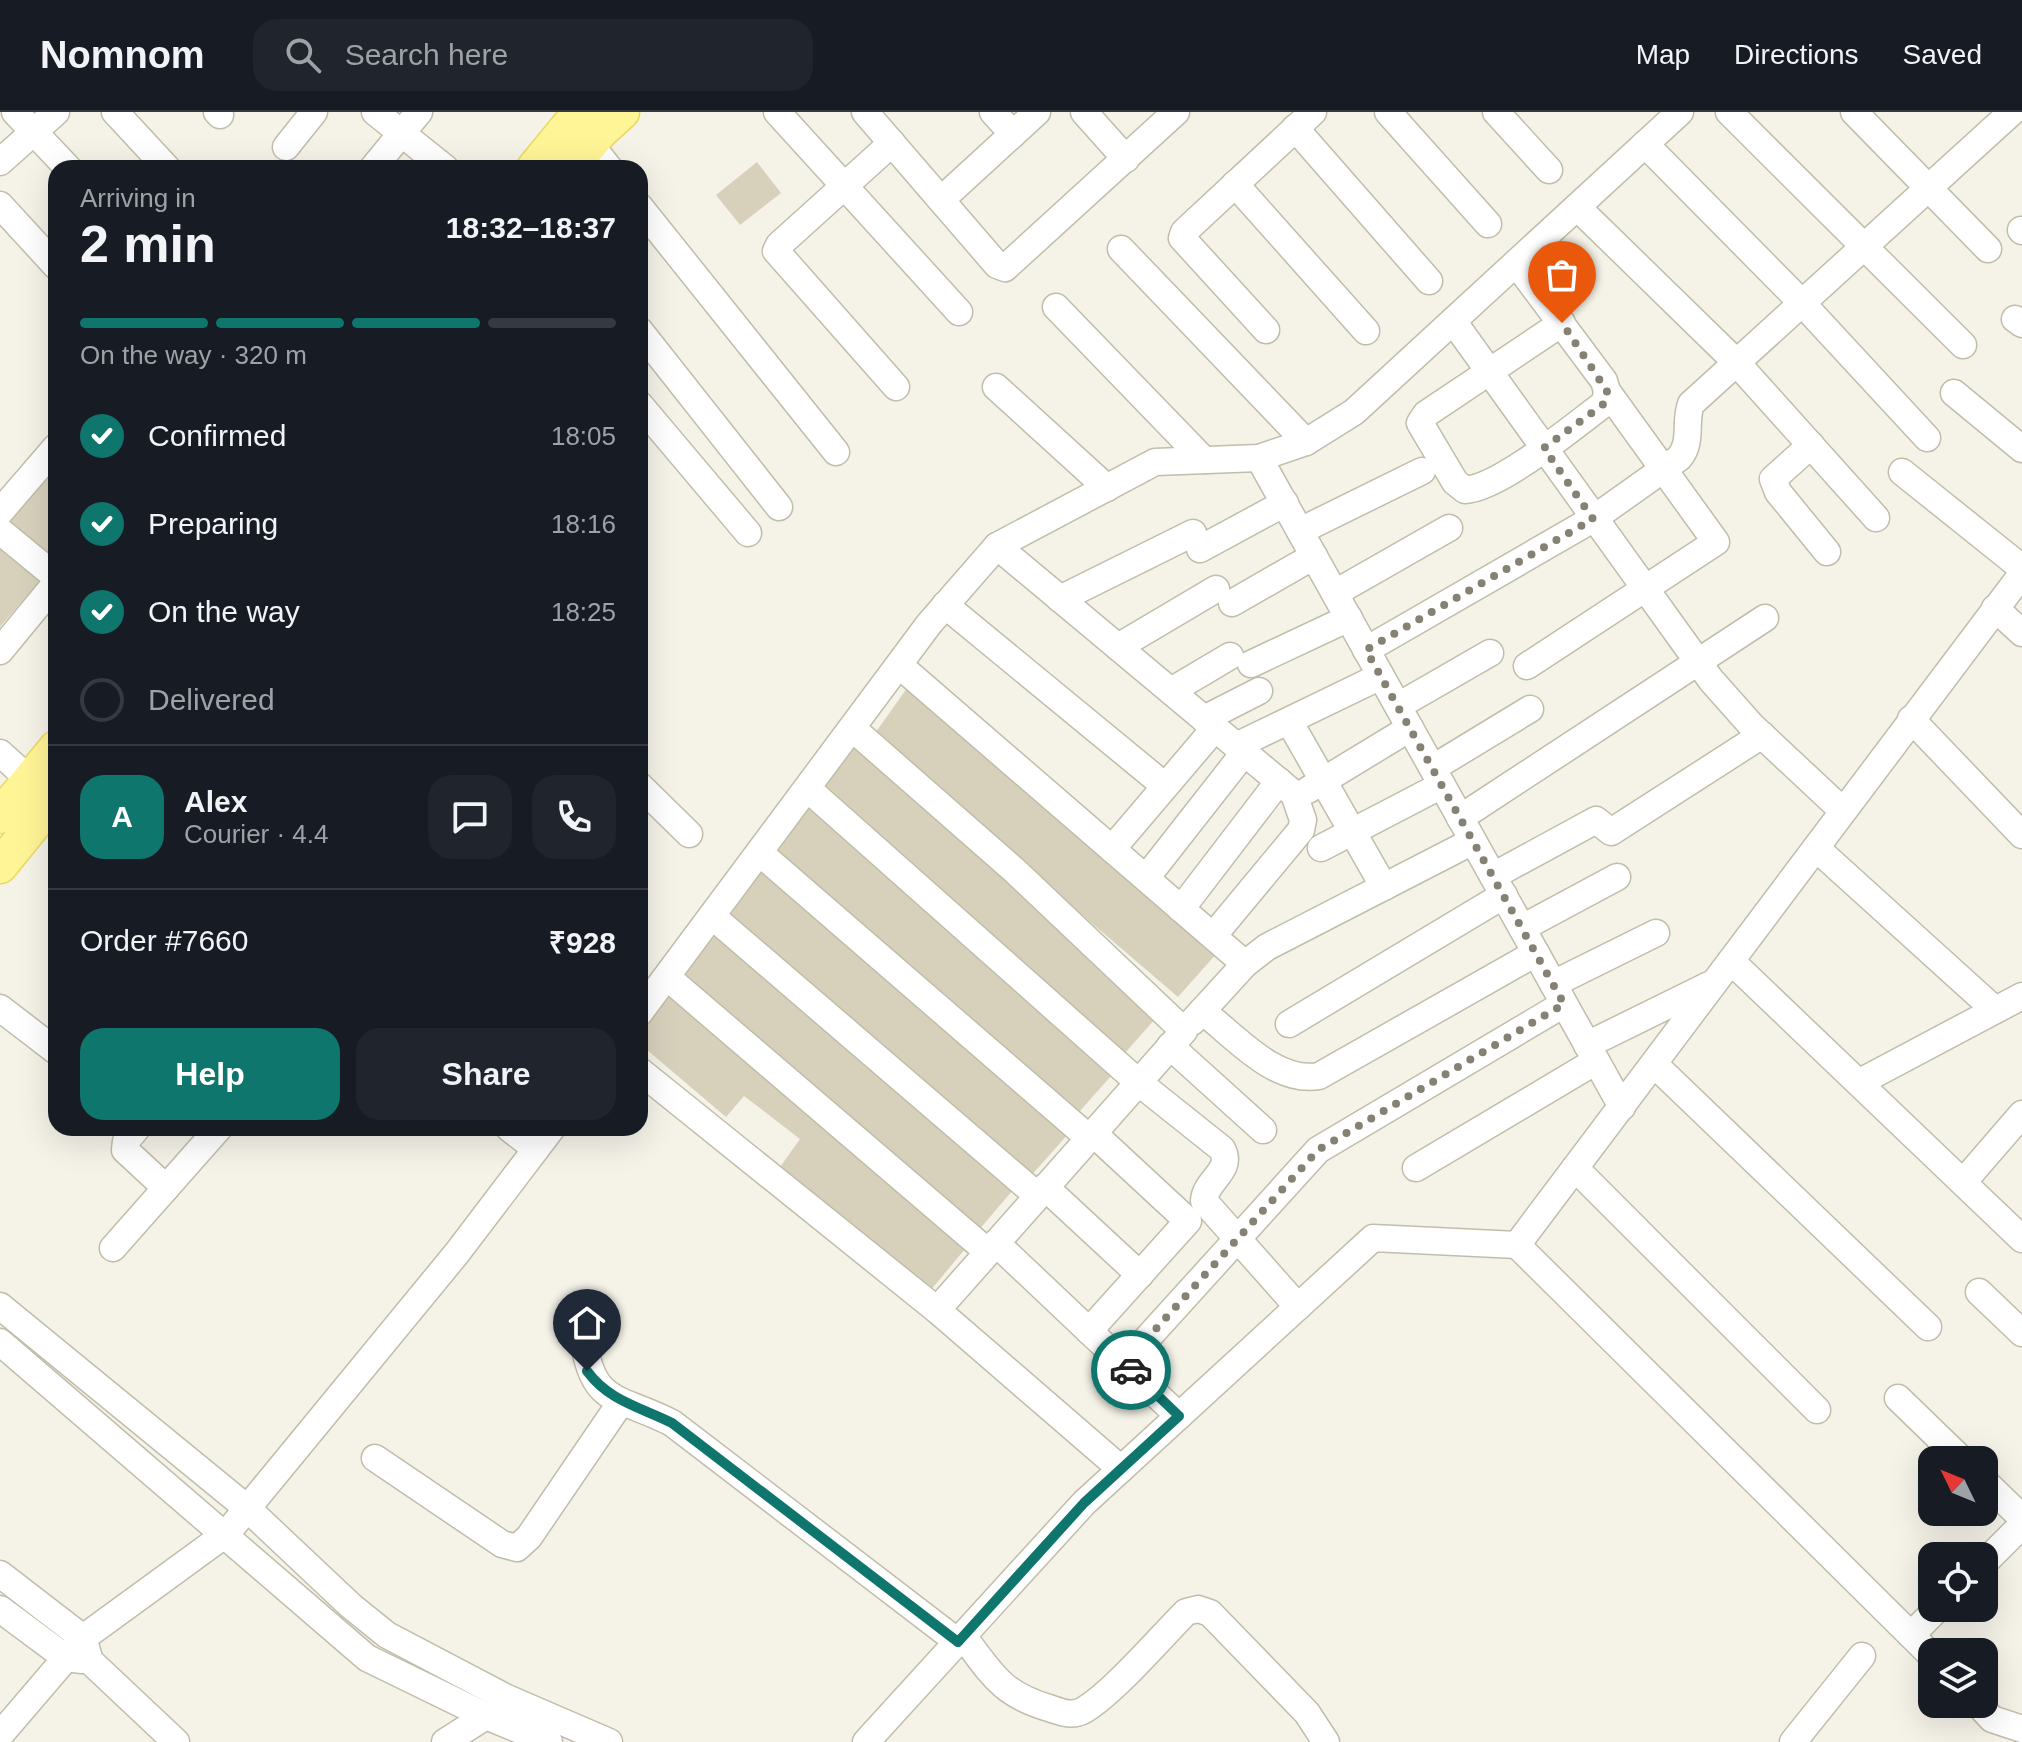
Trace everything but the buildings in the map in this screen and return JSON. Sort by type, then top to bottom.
[{"type":"main road","points":[[555,160],[587,148],[622,112]]},
{"type":"main road","points":[[0,866],[48,763]]},
{"type":"street","points":[[15,112],[60,160]]},
{"type":"street","points":[[0,162],[56,112]]},
{"type":"street","points":[[115,112],[160,160]]},
{"type":"street","points":[[286,147],[314,112]]},
{"type":"street","points":[[375,112],[435,160]]},
{"type":"street","points":[[379,160],[419,112]]},
{"type":"street","points":[[777,112],[959,312]]},
{"type":"street","points":[[865,112],[997,265],[1005,268],[1176,112]]},
{"type":"street","points":[[993,112],[1013,134]]},
{"type":"street","points":[[941,200],[1037,112]]},
{"type":"street","points":[[1084,112],[1126,159]]},
{"type":"street","points":[[1388,112],[1488,224]]},
{"type":"street","points":[[1496,112],[1549,170]]},
{"type":"street","points":[[648,1002],[899,665],[945,605],[997,546],[1155,462],[1259,458],[1306,442],[1354,412],[1680,112]]},
{"type":"street","points":[[1729,112],[1963,345]]},
{"type":"street","points":[[1854,112],[1988,249]]},
{"type":"street","points":[[1366,650],[1593,519],[1679,458],[1688,445],[1687,413],[1691,404],[1928,188],[2001,115]]},
{"type":"street","points":[[1266,330],[1182,238],[1184,232],[1304,120],[1429,281]]},
{"type":"street","points":[[892,143],[776,251],[896,387]]},
{"type":"street","points":[[1645,144],[1802,303],[1927,438]]},
{"type":"street","points":[[1235,184],[1366,331]]},
{"type":"street","points":[[0,205],[48,257]]},
{"type":"street","points":[[1577,207],[1736,362],[1876,518]]},
{"type":"street","points":[[648,217],[836,452]]},
{"type":"street","points":[[1121,249],[1306,442]]},
{"type":"street","points":[[1516,263],[1715,536],[1716,542],[1527,666]]},
{"type":"street","points":[[1056,307],[1204,460]]},
{"type":"street","points":[[1453,321],[1699,663],[1762,735],[1843,811]]},
{"type":"street","points":[[1562,323],[1426,414],[1420,423],[1455,482],[1465,490],[1473,489],[1544,448],[1605,403],[1607,391]]},
{"type":"street","points":[[648,341],[779,507]]},
{"type":"street","points":[[996,387],[1107,488]]},
{"type":"street","points":[[1954,393],[2021,446]]},
{"type":"street","points":[[648,414],[748,533]]},
{"type":"street","points":[[1811,445],[1773,479],[1778,492],[1827,552]]},
{"type":"street","points":[[0,512],[48,456]]},
{"type":"street","points":[[1259,458],[1622,1107]]},
{"type":"street","points":[[1300,531],[1422,471]]},
{"type":"street","points":[[1902,472],[2022,568]]},
{"type":"street","points":[[1060,599],[1285,503]]},
{"type":"street","points":[[1335,593],[1449,528]]},
{"type":"street","points":[[0,531],[48,573]]},
{"type":"street","points":[[997,546],[1286,788],[1302,794],[1490,653]]},
{"type":"street","points":[[1118,647],[1314,556]]},
{"type":"street","points":[[1517,1245],[2022,574]]},
{"type":"street","points":[[0,651],[48,590]]},
{"type":"street","points":[[945,605],[1165,786]]},
{"type":"street","points":[[1995,608],[2022,633]]},
{"type":"street","points":[[1171,691],[1349,618]]},
{"type":"street","points":[[937,1310],[1245,964],[1267,947],[1384,887],[1765,618]]},
{"type":"street","points":[[899,665],[1245,964]]},
{"type":"street","points":[[1146,878],[1240,749],[1381,676]]},
{"type":"street","points":[[1112,849],[1165,786],[1210,723],[1259,691]]},
{"type":"street","points":[[1321,848],[1352,832],[1437,777],[1530,709]]},
{"type":"street","points":[[1911,719],[2022,835]]},
{"type":"street","points":[[1289,721],[1384,887]]},
{"type":"street","points":[[852,728],[1014,870],[1186,1029],[1263,1130]]},
{"type":"street","points":[[1289,1024],[1596,820],[1611,832],[1762,735]]},
{"type":"street","points":[[0,753],[29,800]]},
{"type":"street","points":[[1181,909],[1286,788]]},
{"type":"street","points":[[1213,936],[1301,830],[1303,820],[1286,788]]},
{"type":"street","points":[[808,789],[1138,1082],[1222,1149],[1226,1158],[1225,1167],[1205,1192],[1204,1201],[1298,1307]]},
{"type":"street","points":[[648,794],[689,834]]},
{"type":"street","points":[[1816,848],[1995,1010]]},
{"type":"street","points":[[760,853],[1188,1221],[1089,1331]]},
{"type":"street","points":[[1522,928],[1617,877]]},
{"type":"street","points":[[712,916],[1140,1275]]},
{"type":"street","points":[[1124,1364],[1318,1150],[1656,933]]},
{"type":"street","points":[[1186,1029],[1285,1075],[1305,1078],[1319,1076],[1536,953]]},
{"type":"street","points":[[1416,1168],[1723,971]]},
{"type":"street","points":[[1723,971],[1860,1082],[1965,1180],[2022,1239]]},
{"type":"street","points":[[667,977],[992,1247],[1089,1331],[1179,1416]]},
{"type":"street","points":[[1860,1082],[2022,996]]},
{"type":"street","points":[[0,1008],[48,1045]]},
{"type":"street","points":[[1654,1064],[1928,1327]]},
{"type":"street","points":[[648,1077],[937,1310],[1121,1469]]},
{"type":"street","points":[[1965,1180],[2022,1114]]},
{"type":"street","points":[[130,1136],[125,1150],[166,1188]]},
{"type":"street","points":[[113,1248],[212,1136]]},
{"type":"street","points":[[519,1136],[536,1149]]},
{"type":"street","points":[[0,1735],[80,1652],[227,1533],[457,1253],[546,1136]]},
{"type":"street","points":[[1575,1168],[1817,1410]]},
{"type":"street","points":[[866,1742],[1084,1503],[1373,1238],[1517,1245],[1918,1642]]},
{"type":"street","points":[[1979,1292],[2022,1333]]},
{"type":"street","points":[[0,1306],[248,1509],[351,1606],[387,1635],[507,1698],[609,1742]]},
{"type":"street","points":[[583,1336],[587,1371],[599,1387],[621,1402],[672,1423],[961,1639],[996,1679],[1019,1699],[1069,1714],[1091,1704],[1186,1612],[1198,1609],[1210,1613],[1294,1700],[1326,1742]]},
{"type":"street","points":[[0,1342],[227,1533],[367,1658],[486,1716],[549,1742]]},
{"type":"street","points":[[1898,1398],[1948,1446]]},
{"type":"street","points":[[375,1458],[502,1544],[517,1548],[529,1537],[621,1402]]},
{"type":"street","points":[[1998,1495],[2022,1518]]},
{"type":"street","points":[[1998,1549],[2022,1525]]},
{"type":"street","points":[[0,1574],[80,1652],[161,1738]]},
{"type":"street","points":[[0,1609],[80,1652]]},
{"type":"street","points":[[1911,1635],[1924,1622]]},
{"type":"street","points":[[1793,1742],[1862,1656]]},
{"type":"street","points":[[445,1742],[486,1716]]},
{"type":"street","points":[[1995,1718],[2011,1731]]},
{"type":"way so far","points":[[1131,1370],[1124,1364],[1318,1150],[1564,1004],[1366,650],[1593,519],[1544,448],[1605,403],[1607,391],[1604,381],[1562,323]]},
{"type":"route","points":[[587,1371],[599,1387],[621,1402],[672,1423],[958,1642],[1084,1503],[1179,1416],[1131,1370]]}]
